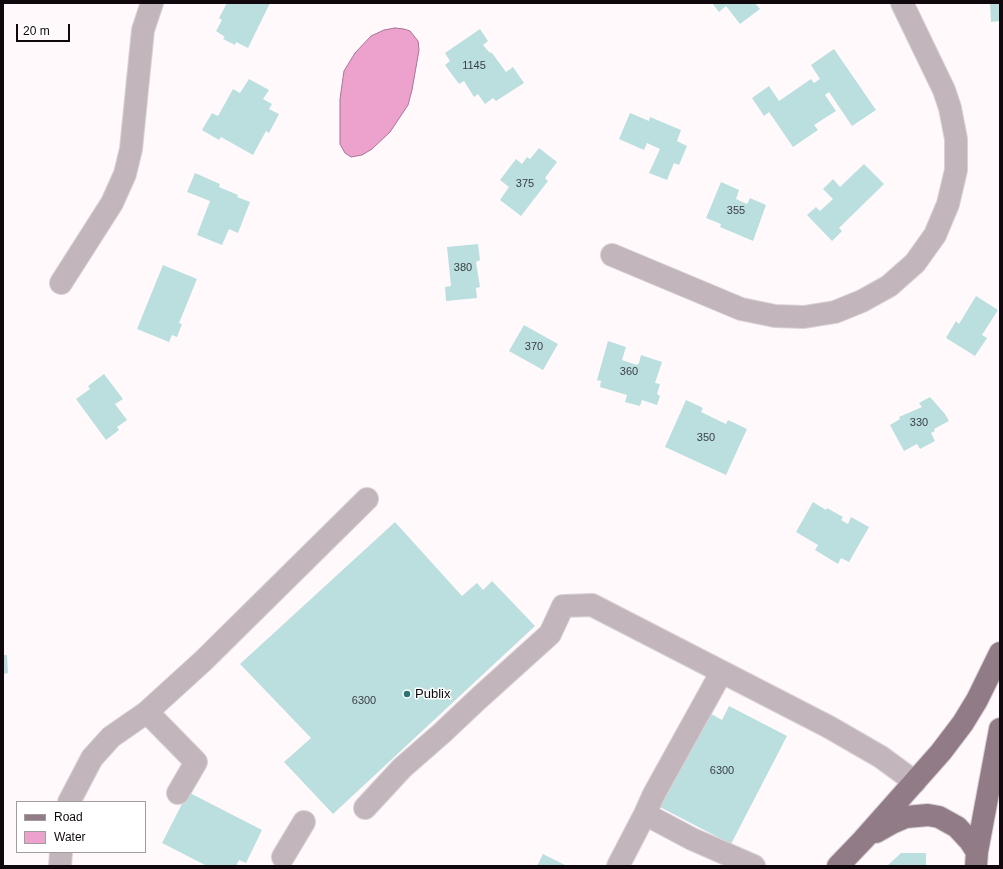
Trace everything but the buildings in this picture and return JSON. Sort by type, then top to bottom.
[{"type":"main road","points":[[838,866],[941,752],[963,723],[977,700],[1000,653]]},
{"type":"main road","points":[[977,859],[1000,729]]},
{"type":"main road","points":[[863,840],[892,823],[906,818],[928,815],[939,817],[958,827],[970,841],[977,859]]},
{"type":"street","points":[[61,283],[112,203],[125,174],[131,149],[143,30],[152,3]]},
{"type":"street","points":[[612,255],[741,309],[775,316],[804,317],[835,312],[862,301],[889,286],[915,263],[935,235],[948,204],[956,170],[956,139],[950,108],[944,90],[902,3]]},
{"type":"street","points":[[70,801],[92,758],[112,737],[147,712],[203,661],[367,499]]},
{"type":"street","points":[[365,808],[402,768],[550,634],[563,606],[592,605],[721,673],[829,727],[881,757],[915,782]]},
{"type":"street","points":[[618,866],[646,814],[654,794],[721,673]]},
{"type":"street","points":[[147,712],[196,762],[178,793]]},
{"type":"street","points":[[646,814],[692,838],[754,866]]},
{"type":"street","points":[[283,857],[304,822]]},
{"type":"street","points":[[60,866],[61,853]]},
{"type":"water","points":[[395,28],[410,31],[418,41],[419,50],[408,105],[390,132],[372,149],[362,155],[351,157],[345,153],[340,144],[340,99],[344,71],[355,53],[371,36],[384,30]]},
{"type":"place","name":"Publix","points":[[407,694]]}]
